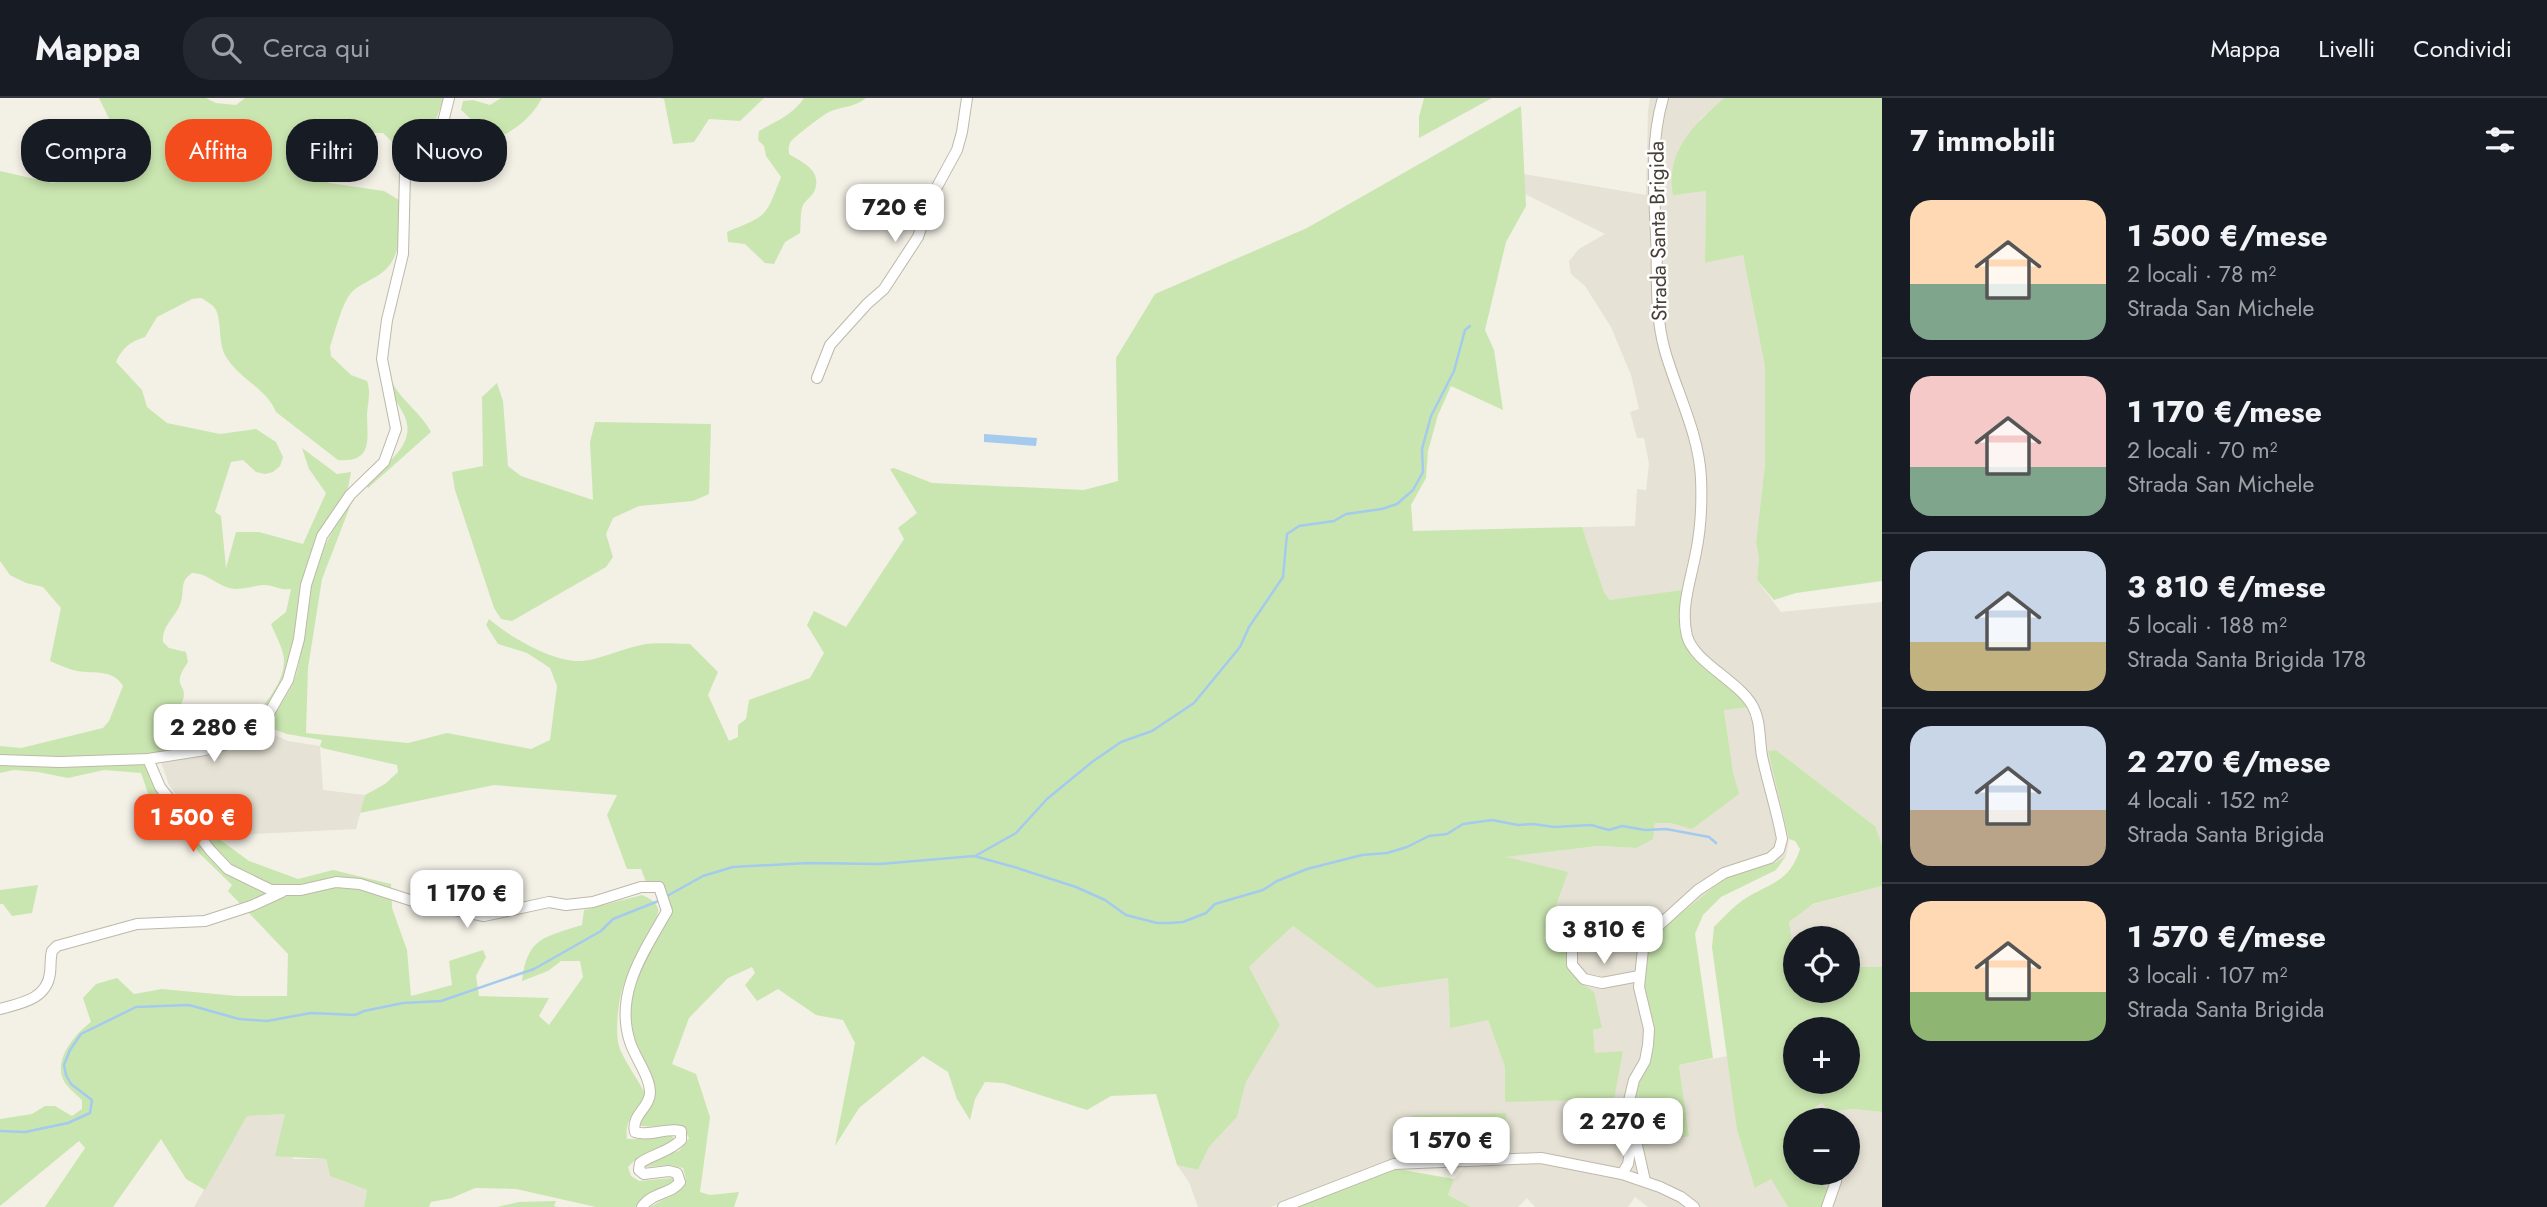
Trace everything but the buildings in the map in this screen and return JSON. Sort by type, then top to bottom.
[{"type":"street","points":[[0,760],[60,762],[148,759],[205,750],[239,741],[260,725],[279,698],[288,680],[299,639],[306,585],[322,536],[350,495],[384,461],[396,429],[382,359],[387,320],[403,254],[405,173],[420,148],[440,134],[449,98]]},
{"type":"street","points":[[817,378],[830,345],[884,289],[918,237],[932,196],[957,150],[967,98]]},
{"type":"street","name":"Strada Santa Brigida","points":[[1645,1181],[1628,1105],[1634,1080],[1645,1061],[1648,1037],[1639,976],[1643,949],[1649,937],[1698,890],[1724,873],[1770,858],[1779,850],[1782,839],[1762,753],[1758,720],[1752,706],[1741,690],[1698,653],[1688,639],[1685,624],[1687,592],[1698,541],[1701,479],[1696,444],[1657,318],[1654,185],[1656,132],[1662,98]]},
{"type":"street","points":[[148,759],[160,787],[211,851],[228,869],[261,886],[284,891],[336,882],[360,884],[416,902],[484,916],[549,902],[566,905],[593,902],[641,887],[659,887],[663,892],[667,911],[635,970],[626,996],[624,1013],[630,1044],[648,1083],[650,1094],[645,1109],[637,1116],[633,1125],[635,1132],[642,1134],[674,1129],[681,1131],[681,1140],[673,1149],[649,1157],[640,1163],[639,1170],[644,1174],[669,1171],[677,1173],[680,1182],[676,1188],[650,1198],[642,1207]]},
{"type":"street","points":[[0,1009],[36,998],[44,990],[48,984],[52,951],[57,946],[137,924],[205,921],[251,906],[284,891]]},
{"type":"street","points":[[1572,945],[1572,965],[1584,979],[1602,982],[1639,976]]},
{"type":"street","name":"Strada Santa Brigida","points":[[1622,1174],[1628,1164],[1634,1129]]},
{"type":"street","points":[[1283,1207],[1394,1164],[1541,1158],[1583,1164],[1645,1181],[1681,1197],[1694,1207]]},
{"type":"street","points":[[1827,1207],[1835,1185]]},
{"type":"shaded area","points":[[1650,98],[1724,98],[1700,119],[1673,194],[1706,191],[1705,263],[1743,255],[1765,367],[1765,464],[1756,543],[1759,558],[1757,580],[1781,612],[1882,602],[1882,845],[1874,825],[1776,750],[1768,751],[1789,839],[1786,856],[1778,862],[1726,877],[1657,933],[1645,992],[1654,1024],[1651,1060],[1638,1084],[1689,1135],[1679,1065],[1728,1056],[1737,1130],[1756,1188],[1771,1178],[1788,1207],[1648,1207],[1635,1197],[1628,1207],[1535,1207],[1527,1198],[1518,1207],[1471,1207],[1448,1195],[1454,1179],[1466,1165],[1498,1165],[1507,1162],[1506,1114],[1406,1123],[1405,1151],[1396,1159],[1271,1207],[1198,1207],[1189,1182],[1177,1165],[1198,1170],[1209,1147],[1237,1117],[1246,1082],[1280,1025],[1249,967],[1293,926],[1377,988],[1448,978],[1450,1027],[1488,1020],[1505,1067],[1506,1102],[1622,1051],[1595,1054],[1593,1030],[1602,1028],[1574,979],[1567,957],[1543,939],[1503,857],[1598,846],[1636,848],[1655,823],[1671,823],[1738,793],[1724,709],[1748,707],[1684,643],[1679,620],[1610,600],[1604,592],[1582,527],[1635,526],[1637,489],[1646,490],[1649,464],[1644,438],[1637,438],[1630,412],[1639,409],[1631,375],[1611,327],[1585,286],[1571,274],[1569,261],[1579,249],[1605,234],[1525,194],[1524,174],[1646,195]]},
{"type":"shaded area","points":[[261,729],[288,741],[320,746],[323,790],[365,795],[356,829],[215,836],[190,812],[169,785],[161,762],[208,756],[241,745]]},
{"type":"shaded area","points":[[1882,886],[1882,967],[1860,969],[1860,926],[1790,926],[1789,922],[1811,905]]},
{"type":"shaded area","points":[[1860,1110],[1882,1112],[1882,1207],[1822,1207],[1820,1185],[1860,1185]]},
{"type":"shaded area","points":[[286,1114],[293,1159],[326,1159],[330,1176],[367,1190],[364,1207],[194,1207],[247,1116]]},
{"type":"green space","points":[[99,98],[206,98],[216,103],[236,105],[245,98],[444,98],[436,119],[392,119],[392,142],[383,133],[378,133],[378,119],[286,119],[286,182],[328,182],[384,191],[399,200],[400,229],[395,256],[384,271],[348,297],[330,347],[331,356],[351,375],[367,381],[367,440],[363,453],[350,460],[338,460],[276,412],[266,396],[237,371],[225,355],[216,311],[201,298],[192,299],[157,317],[145,337],[128,346],[116,362],[142,390],[147,407],[167,423],[220,434],[256,429],[276,442],[283,457],[280,466],[273,472],[256,472],[243,460],[231,462],[215,512],[221,516],[226,568],[236,532],[259,532],[303,544],[326,493],[309,469],[302,448],[337,474],[351,472],[348,488],[319,535],[287,679],[257,723],[235,739],[169,754],[0,759],[0,746],[21,748],[103,728],[109,721],[123,686],[109,675],[77,671],[50,661],[61,608],[43,587],[10,575],[0,561],[0,171],[21,176],[21,182],[151,182],[151,119],[109,119]],"holes":[[[192,573],[233,589],[267,585],[291,589],[286,612],[271,624],[283,652],[283,671],[267,701],[236,733],[227,728],[173,736],[167,725],[183,700],[180,677],[188,662],[186,652],[169,648],[163,642],[163,636],[181,602],[185,579]]]},
{"type":"green space","points":[[501,98],[542,98],[523,122],[507,133],[507,119],[471,119],[461,110],[463,101],[473,100],[490,105]]},
{"type":"green space","points":[[661,98],[764,98],[740,121],[709,119],[694,142],[673,144],[664,99]]},
{"type":"green space","points":[[804,98],[866,98],[857,104],[826,114],[790,143],[789,154],[810,168],[816,178],[816,185],[814,192],[803,205],[800,233],[785,242],[774,264],[765,263],[745,244],[728,242],[727,232],[758,218],[768,208],[781,177],[758,140],[759,131],[789,113]]},
{"type":"green space","points":[[1424,98],[1492,98],[1419,138],[1419,117]]},
{"type":"green space","points":[[1724,98],[1882,98],[1882,581],[1796,593],[1774,600],[1757,580],[1759,558],[1756,543],[1765,464],[1765,367],[1743,255],[1705,263],[1706,191],[1673,195],[1673,165],[1684,140],[1702,118]]},
{"type":"green space","points":[[1521,106],[1526,206],[1506,242],[1485,330],[1494,350],[1503,410],[1451,386],[1438,415],[1428,451],[1426,478],[1411,505],[1413,531],[1582,527],[1604,592],[1610,600],[1683,590],[1679,618],[1686,645],[1705,667],[1749,707],[1724,710],[1739,794],[1692,829],[1671,823],[1655,823],[1653,839],[1636,848],[1598,846],[1506,857],[1568,872],[1544,939],[1569,944],[1568,960],[1572,972],[1594,992],[1602,1028],[1593,1030],[1595,1053],[1623,1051],[1614,1099],[1505,1102],[1505,1067],[1488,1020],[1450,1028],[1448,978],[1377,988],[1293,926],[1249,967],[1280,1025],[1246,1082],[1237,1117],[1209,1147],[1198,1170],[1177,1165],[1156,1094],[1111,1096],[1087,1110],[1003,1083],[985,1082],[975,1099],[970,1120],[957,1099],[948,1072],[923,1056],[859,1108],[835,1146],[855,1043],[843,1020],[816,1015],[778,989],[757,1001],[745,985],[755,973],[752,967],[728,978],[689,1018],[672,1064],[696,1074],[710,1117],[700,1192],[710,1195],[739,1192],[734,1207],[650,1207],[679,1191],[686,1180],[683,1168],[670,1165],[644,1167],[644,1164],[659,1156],[679,1151],[689,1138],[682,1126],[638,1125],[655,1094],[633,1041],[628,1013],[636,977],[665,920],[660,894],[644,888],[646,882],[641,869],[627,869],[607,815],[617,795],[494,785],[360,813],[365,795],[385,784],[398,772],[397,765],[322,748],[322,740],[287,734],[265,726],[294,681],[316,568],[327,542],[351,504],[322,579],[308,668],[306,733],[408,743],[447,733],[531,749],[550,740],[557,686],[550,668],[527,653],[498,644],[486,625],[489,619],[533,648],[571,661],[589,660],[647,644],[690,644],[718,672],[708,695],[729,741],[738,737],[738,725],[746,719],[749,700],[810,678],[824,653],[807,625],[814,611],[846,627],[904,539],[898,528],[917,513],[890,469],[894,468],[932,483],[1084,490],[1118,481],[1116,358],[1155,294],[1307,228]]},
{"type":"green space","points":[[497,383],[503,401],[508,466],[521,476],[593,500],[590,442],[595,422],[711,424],[709,494],[693,501],[639,506],[613,518],[606,534],[613,557],[606,567],[512,621],[501,619],[494,608],[455,490],[452,472],[483,466],[482,397]]},
{"type":"green space","points":[[393,384],[431,432],[368,488],[366,483],[397,454],[406,437],[408,427],[393,395]]},
{"type":"green space","points":[[1776,750],[1875,826],[1882,845],[1882,886],[1813,904],[1789,922],[1790,926],[1783,926],[1783,1003],[1860,1003],[1860,967],[1882,967],[1882,1112],[1860,1108],[1826,1108],[1822,1103],[1814,1108],[1783,1108],[1783,1185],[1824,1185],[1828,1190],[1822,1207],[1788,1207],[1771,1179],[1755,1188],[1737,1130],[1712,947],[1714,927],[1732,909],[1778,880],[1790,869],[1800,849],[1795,841],[1789,839],[1768,751]]},
{"type":"green space","points":[[145,763],[237,878],[242,870],[231,864],[208,841],[215,836],[249,861],[298,879],[333,870],[391,884],[392,908],[407,950],[411,996],[452,985],[449,961],[483,950],[486,957],[476,976],[479,996],[549,998],[539,1016],[549,1025],[583,977],[580,961],[561,961],[548,971],[522,981],[524,966],[533,947],[548,936],[582,925],[584,910],[642,895],[652,900],[657,906],[658,915],[621,993],[617,1033],[619,1046],[645,1093],[630,1119],[627,1139],[672,1136],[675,1140],[635,1160],[628,1167],[631,1176],[639,1181],[672,1178],[675,1182],[638,1207],[596,1207],[516,1189],[475,1188],[452,1198],[431,1202],[429,1207],[364,1207],[367,1190],[330,1176],[326,1159],[275,1156],[285,1114],[247,1116],[205,1190],[186,1179],[161,1139],[113,1207],[45,1207],[85,1148],[79,1141],[0,1206],[0,1119],[32,1114],[45,1106],[55,1106],[72,1116],[82,1109],[82,1100],[63,1079],[61,1063],[73,1039],[91,1022],[83,998],[96,984],[117,978],[134,994],[162,989],[237,996],[287,996],[288,954],[228,891],[232,885],[168,820],[148,793],[141,773],[104,770],[68,778],[14,770],[0,773],[0,765]]},
{"type":"green space","points":[[1786,856],[1776,870],[1721,897],[1703,915],[1695,934],[1713,1058],[1679,1065],[1689,1136],[1642,1146],[1635,1101],[1638,1084],[1651,1060],[1654,1024],[1645,992],[1644,974],[1648,950],[1657,933],[1726,877],[1777,862]]},
{"type":"green space","points":[[38,885],[32,913],[12,916],[3,904],[0,904],[0,890]]},
{"type":"green space","points":[[1506,1113],[1507,1150],[1405,1151],[1406,1122],[1413,1115]]},
{"type":"green space","points":[[1397,1169],[1454,1179],[1448,1195],[1471,1207],[1293,1207],[1325,1193]]},
{"type":"green space","points":[[556,1201],[554,1206],[557,1207],[497,1207],[519,1202]]},
{"type":"water","points":[[984,434],[1037,438],[1036,446],[984,442]]},
{"type":"waterway","points":[[977,855],[1016,833],[1047,799],[1092,762],[1121,742],[1152,731],[1194,703],[1240,647],[1249,627],[1283,577],[1287,534],[1299,526],[1334,521],[1346,514],[1397,504],[1413,490],[1423,472],[1422,449],[1431,416],[1454,371],[1465,330],[1470,326]]},
{"type":"waterway","points":[[1020,869],[1076,887],[1105,900],[1126,915],[1157,923],[1169,923],[1183,922],[1206,913],[1215,904],[1263,890],[1307,869],[1362,855],[1387,853],[1429,836],[1447,834],[1463,824],[1492,820],[1554,827],[1591,825],[1609,830],[1622,826],[1645,830],[1666,829],[1709,837],[1716,843]]},
{"type":"waterway","points":[[667,896],[703,876],[733,867],[808,863],[880,864],[974,856],[1018,868]]},
{"type":"waterway","points":[[0,1131],[25,1132],[68,1123],[90,1113],[92,1100],[71,1084],[66,1075],[64,1065],[70,1050],[81,1034],[136,1007],[189,1005],[239,1019],[267,1021],[311,1013],[355,1015],[403,1003],[441,1001],[534,969],[601,931],[613,919],[661,900]]}]
